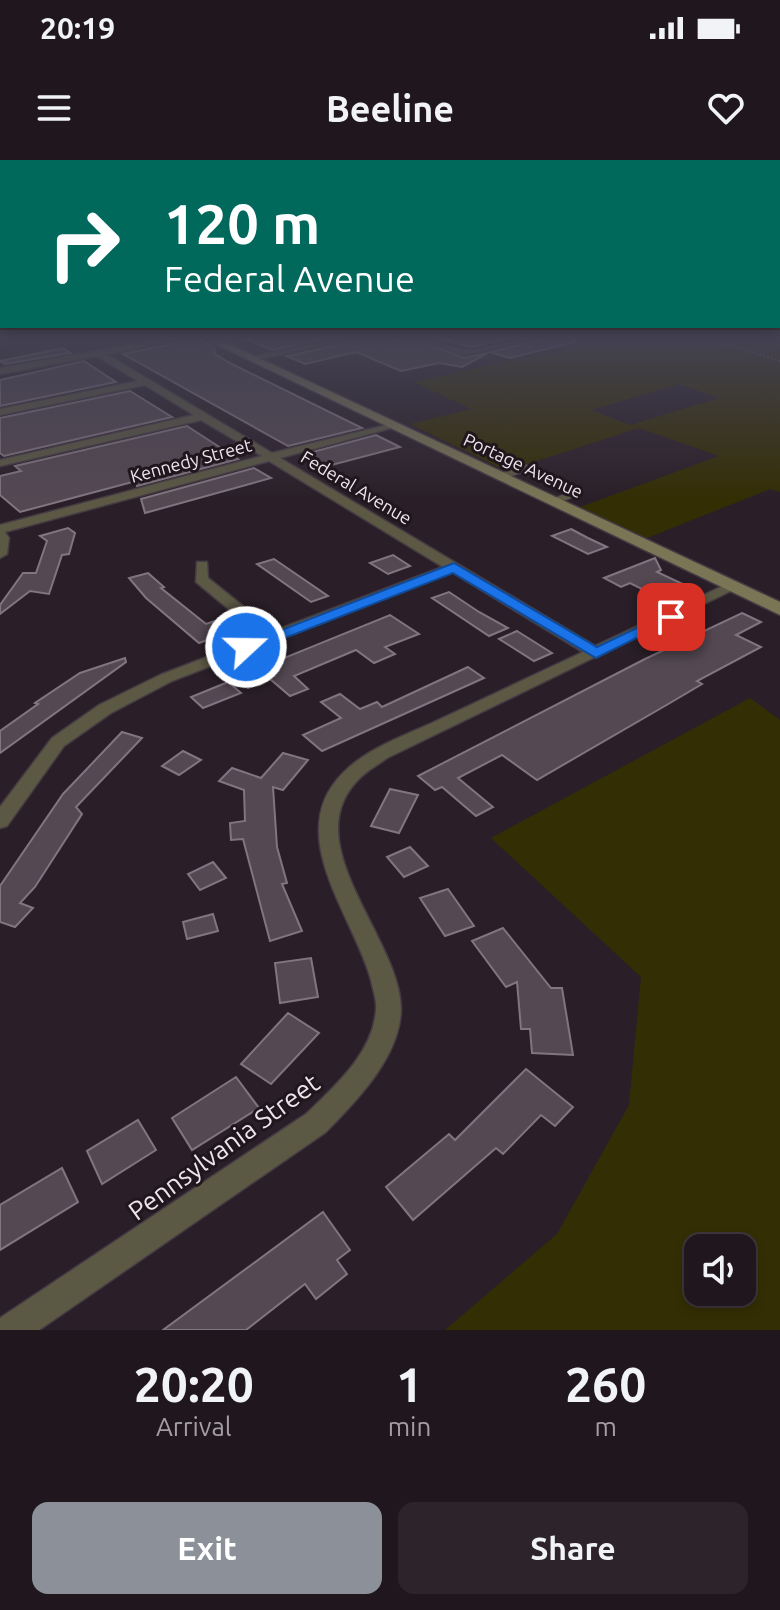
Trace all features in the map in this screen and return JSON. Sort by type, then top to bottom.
[{"type":"street","points":[[0,412],[99,392]]},
{"type":"street","name":"Federal Avenue","points":[[162,392],[596,653]]},
{"type":"street","name":"Portage Avenue","points":[[321,392],[780,609]]},
{"type":"street","points":[[0,463],[204,416]]},
{"type":"street","name":"Kennedy Street","points":[[0,532],[391,425]]},
{"type":"street","points":[[0,532],[3,538],[0,554]]},
{"type":"street","points":[[202,565],[201,579],[272,637]]},
{"type":"street","points":[[0,821],[58,742],[78,727],[166,678],[454,567]]},
{"type":"street","name":"Pennsylvania Street","points":[[11,1330],[316,1123],[348,1093],[375,1053],[389,1011],[377,955],[330,857],[328,817],[347,780],[381,754],[732,587]]},
{"type":"lane","points":[[499,477],[526,468],[580,491],[553,502]]},
{"type":"shaded area","points":[[434,392],[653,392],[591,410],[630,425],[719,398],[701,392],[780,392],[780,492],[770,489],[647,538],[580,507],[719,456],[639,428],[506,471],[410,424],[471,409]]},
{"type":"shaded area","points":[[750,698],[780,720],[780,1330],[445,1330],[557,1234],[629,1105],[641,977],[491,838]]},
{"type":"building","points":[[0,392],[70,392],[0,406]]},
{"type":"building","points":[[127,392],[172,417],[4,456],[0,453],[0,418]]},
{"type":"building","points":[[190,392],[288,392],[362,428],[288,446]]},
{"type":"building","points":[[187,426],[238,459],[137,486],[136,481],[20,512],[0,495],[0,476],[21,471],[15,466]]},
{"type":"building","points":[[376,435],[400,447],[328,466],[305,454]]},
{"type":"building","points":[[254,468],[271,478],[145,513],[141,499]]},
{"type":"building","points":[[68,528],[75,533],[69,554],[62,555],[49,594],[30,591],[0,614],[0,605],[23,573],[36,573],[47,541],[40,536]]},
{"type":"building","points":[[571,529],[607,547],[588,554],[552,536]]},
{"type":"building","points":[[393,555],[410,566],[388,574],[370,563]]},
{"type":"building","points":[[655,558],[661,570],[657,572],[689,587],[662,599],[630,583],[621,587],[604,578]]},
{"type":"building","points":[[274,559],[328,596],[311,602],[257,564]]},
{"type":"building","points":[[148,573],[164,587],[161,588],[206,624],[224,618],[238,629],[199,643],[146,598],[129,578]]},
{"type":"building","points":[[449,592],[508,628],[489,636],[432,598]]},
{"type":"building","points":[[742,613],[761,622],[736,635],[761,647],[697,681],[702,684],[670,703],[537,780],[502,755],[458,778],[493,807],[476,816],[442,787],[435,790],[418,776],[645,659]]},
{"type":"building","points":[[390,615],[419,634],[385,647],[395,654],[374,663],[356,650],[294,676],[308,689],[290,696],[270,679],[248,688],[235,678]]},
{"type":"building","points":[[517,631],[552,653],[534,661],[499,639]]},
{"type":"building","points":[[125,658],[126,662],[0,753],[0,731],[38,704],[35,703],[80,673]]},
{"type":"building","points":[[468,667],[484,678],[322,751],[303,735],[341,718],[321,702],[340,694],[360,709],[377,702],[382,707]]},
{"type":"building","points":[[228,682],[241,693],[203,708],[191,697]]},
{"type":"building","points":[[122,732],[142,738],[76,807],[82,814],[35,887],[20,903],[33,908],[15,927],[0,922],[0,886],[63,794]]},
{"type":"building","points":[[183,751],[201,760],[179,775],[162,766]]},
{"type":"building","points":[[283,753],[308,760],[283,790],[273,787],[277,847],[287,883],[282,884],[302,931],[270,941],[243,839],[231,840],[230,823],[245,821],[244,790],[219,781],[232,768],[261,778]]},
{"type":"building","points":[[390,789],[418,795],[399,833],[371,826]]},
{"type":"building","points":[[410,847],[428,866],[404,877],[387,857]]},
{"type":"building","points":[[213,862],[226,878],[200,890],[188,874]]},
{"type":"building","points":[[448,889],[474,926],[445,936],[420,898]]},
{"type":"building","points":[[213,914],[218,931],[187,939],[183,922]]},
{"type":"building","points":[[503,928],[551,988],[562,988],[573,1055],[532,1053],[530,1029],[521,1029],[517,982],[506,987],[472,941]]},
{"type":"building","points":[[311,958],[318,997],[280,1003],[275,963]]},
{"type":"building","points":[[288,1013],[319,1033],[271,1084],[241,1064]]},
{"type":"building","points":[[526,1069],[573,1107],[555,1126],[541,1115],[503,1154],[496,1148],[413,1220],[386,1187],[449,1134],[455,1140]]},
{"type":"building","points":[[236,1077],[259,1108],[192,1150],[172,1118]]},
{"type":"building","points":[[138,1120],[156,1150],[102,1184],[87,1151]]},
{"type":"building","points":[[62,1168],[78,1202],[0,1250],[0,1205]]},
{"type":"building","points":[[323,1212],[350,1250],[337,1260],[347,1274],[316,1299],[305,1284],[246,1330],[163,1330]]},
{"type":"route","points":[[246,647],[454,567],[596,653],[671,617]]}]
